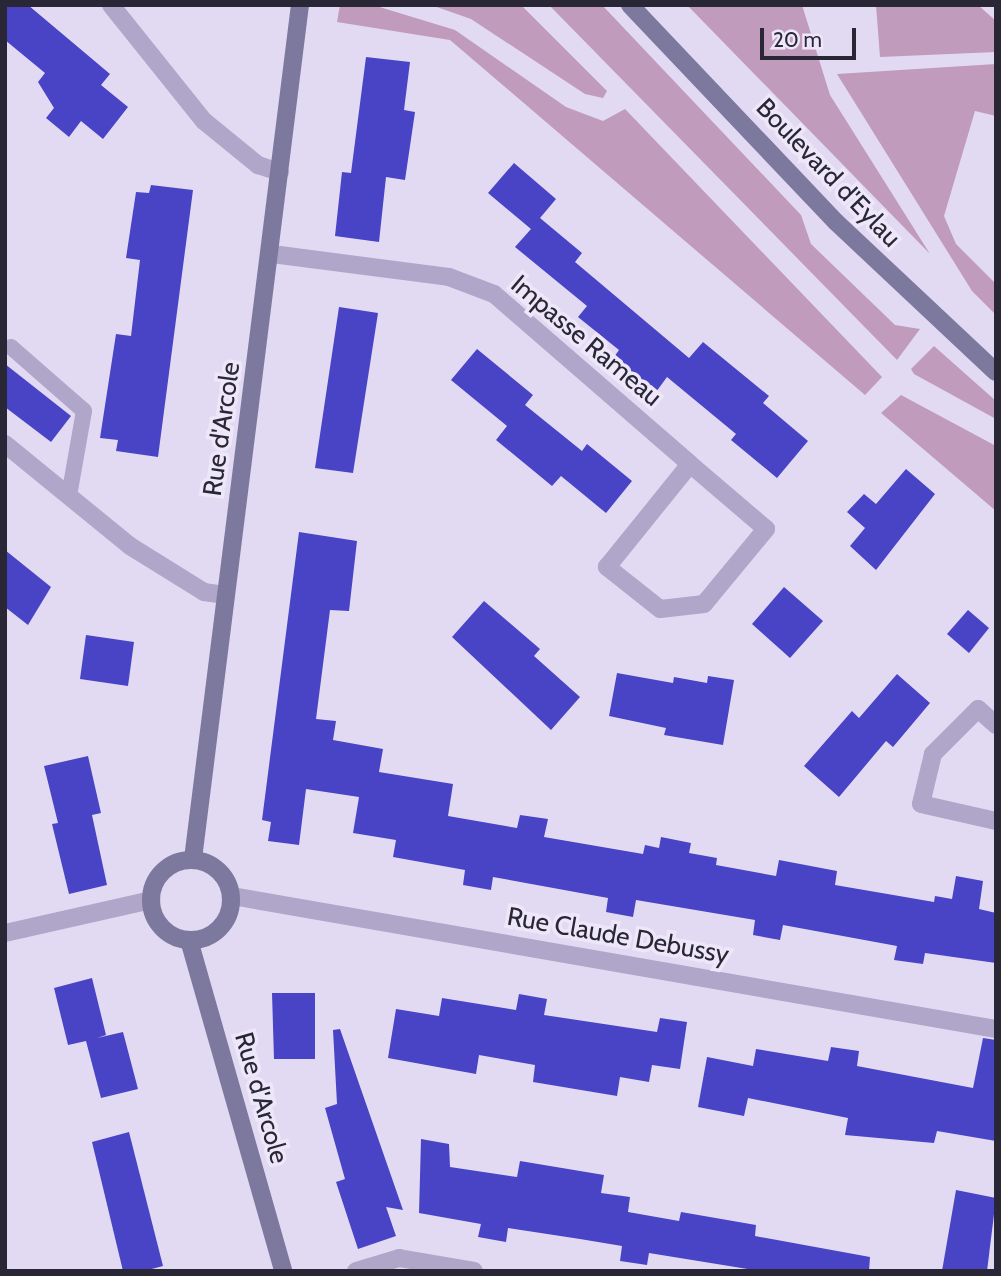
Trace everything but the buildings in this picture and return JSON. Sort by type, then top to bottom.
[{"type":"main road","name":"Rue d'Arcole","points":[[192,859],[272,254],[300,5]]},
{"type":"main road","name":"Boulevard d'Eylau","points":[[630,5],[836,222],[996,372]]},
{"type":"main road","points":[[192,859],[215,866],[229,884],[232,896],[220,928],[189,940],[166,932],[151,900],[159,876],[180,861],[192,859]]},
{"type":"main road","name":"Rue d'Arcole","points":[[189,940],[283,1271]]},
{"type":"street","points":[[111,5],[204,121],[258,166],[280,172]]},
{"type":"street","name":"Impasse Rameau","points":[[272,254],[449,277],[494,294],[766,529],[704,604],[660,610],[607,567],[690,464]]},
{"type":"street","points":[[5,444],[140,552],[204,592],[226,595]]},
{"type":"street","points":[[996,724],[978,709],[933,754],[921,804],[996,821]]},
{"type":"street","name":"Rue Claude Debussy","points":[[232,896],[996,1029]]},
{"type":"street","points":[[5,933],[151,900]]},
{"type":"street","points":[[356,1271],[399,1258],[474,1271]]},
{"type":"lane","points":[[11,347],[84,411],[69,496]]},
{"type":"shaded area","points":[[340,5],[373,5],[455,30],[566,107],[603,121],[625,109],[882,377],[865,395],[450,40],[337,22]]},
{"type":"shaded area","points":[[431,5],[521,5],[607,91],[603,98],[585,94],[471,19]]},
{"type":"shaded area","points":[[549,5],[602,5],[801,215],[811,244],[895,325],[920,329],[897,360]]},
{"type":"shaded area","points":[[687,5],[802,5],[830,95],[930,254]]},
{"type":"shaded area","points":[[876,5],[978,5],[996,21],[996,52],[880,57]]},
{"type":"shaded area","points":[[996,64],[996,116],[975,111],[944,216],[956,244],[996,284],[996,315],[972,291],[837,74]]},
{"type":"shaded area","points":[[934,346],[996,401],[996,419],[914,374],[911,369]]},
{"type":"shaded area","points":[[901,395],[996,446],[996,511],[881,413]]}]
